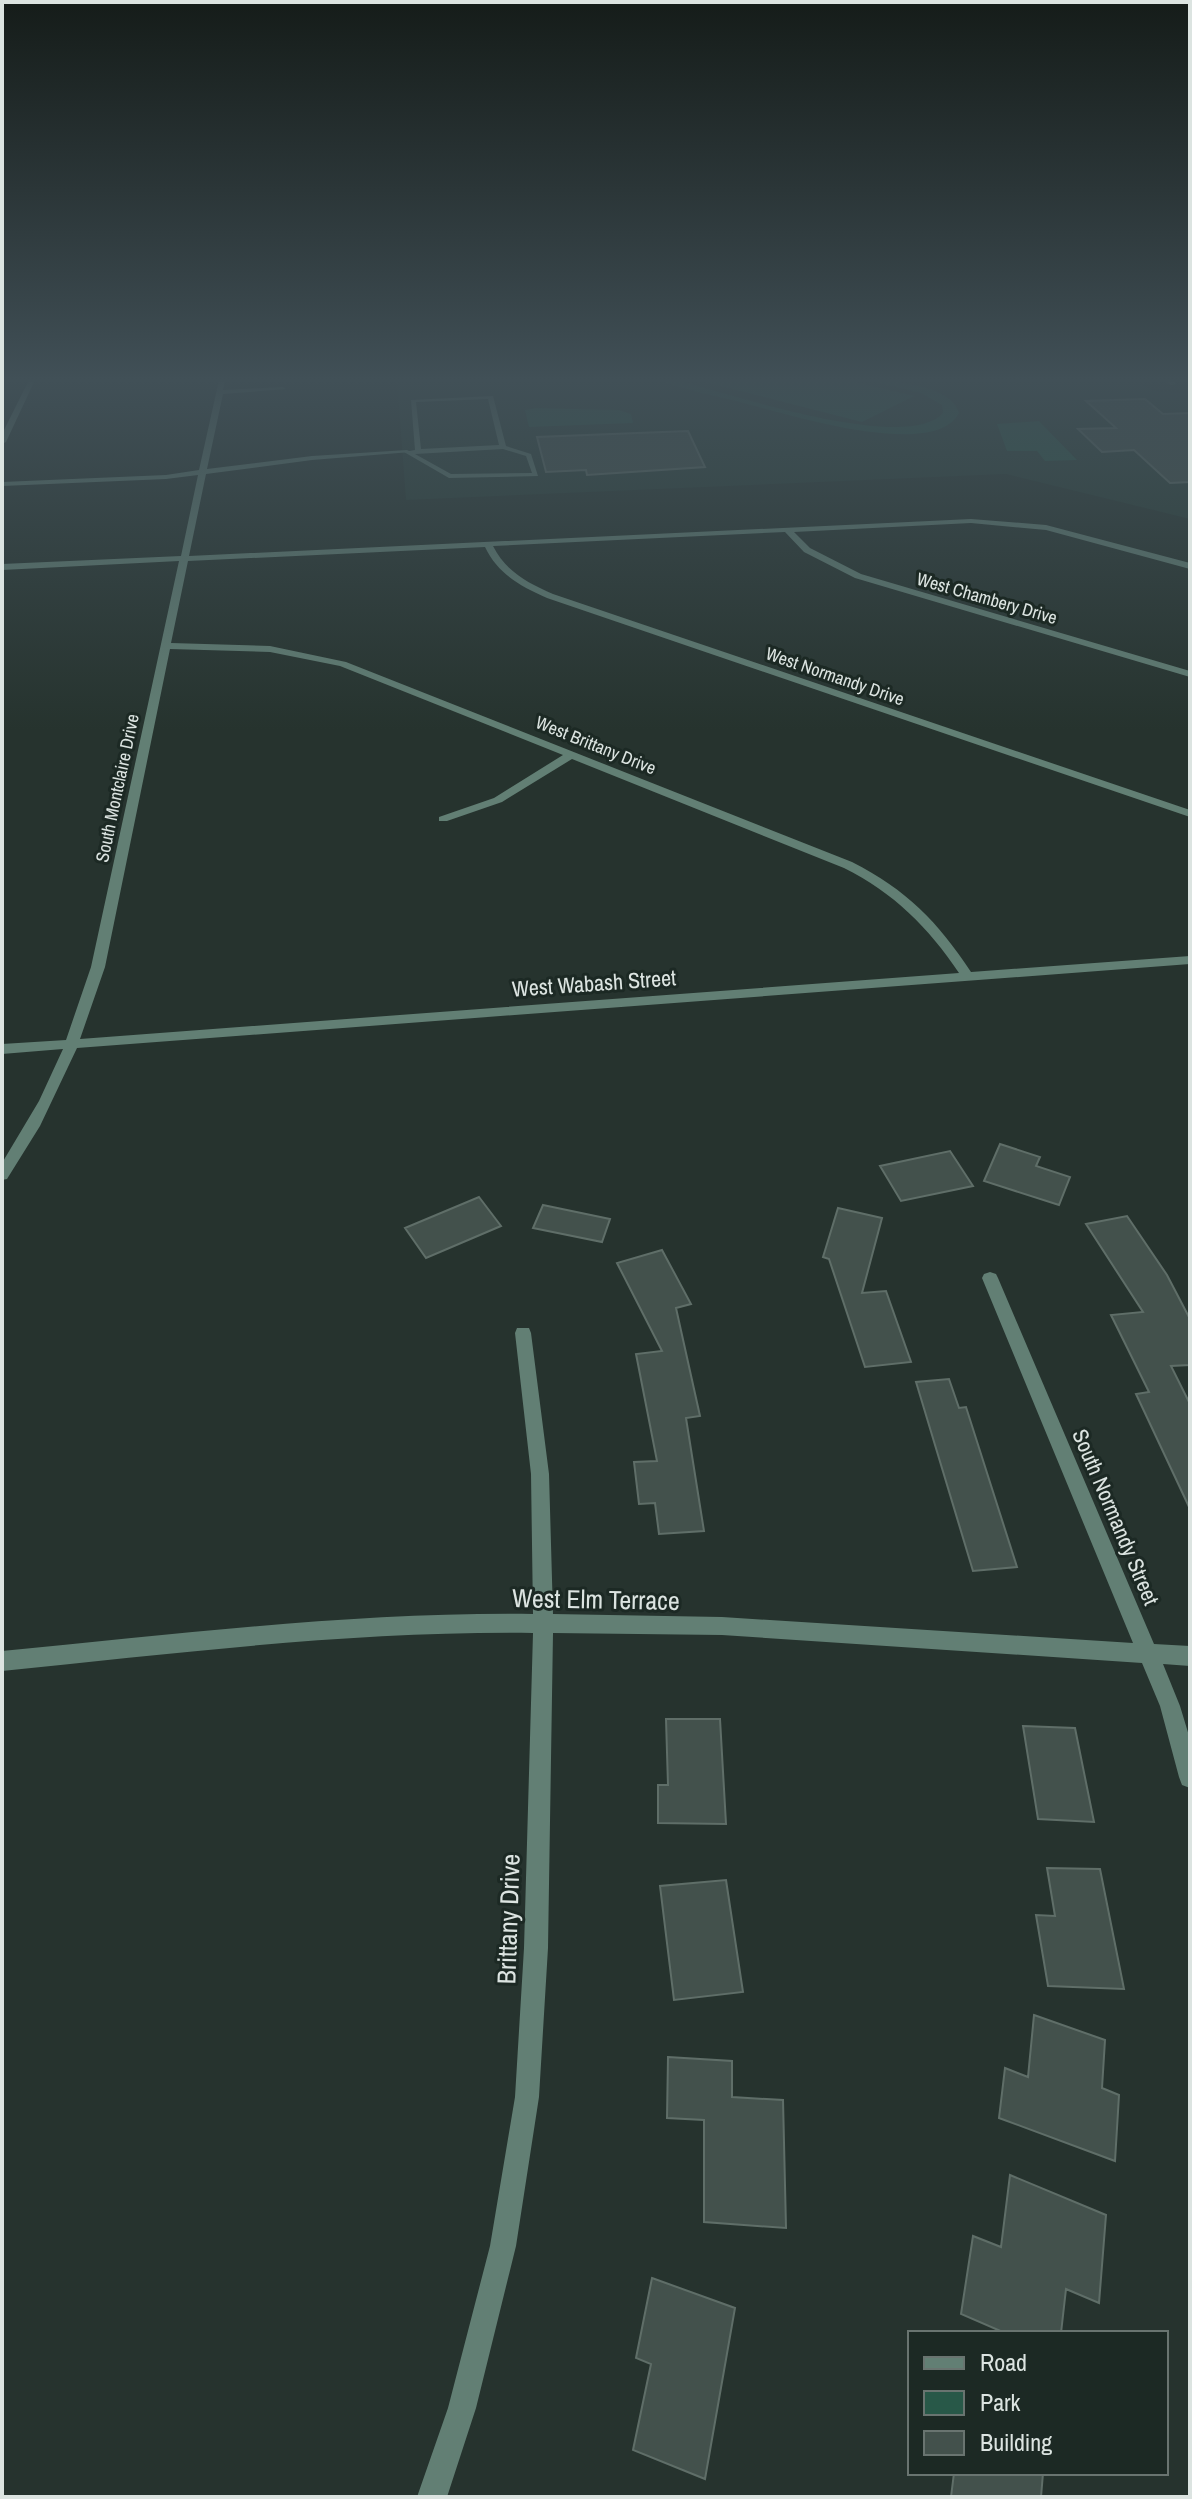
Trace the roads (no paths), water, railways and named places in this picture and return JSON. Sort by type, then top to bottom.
[{"type":"street","name":"South Montclaire Drive","points":[[2,1175],[46,1100],[73,1044],[98,967],[197,497]]},
{"type":"street","points":[[2,567],[787,529],[998,522],[1072,533],[1190,566]]},
{"type":"street","name":"West Chambery Drive","points":[[787,529],[807,550],[858,576],[1190,674]]},
{"type":"street","name":"West Normandy Drive","points":[[488,544],[493,558],[509,575],[550,596],[1190,814]]},
{"type":"street","name":"West Brittany Drive","points":[[164,646],[270,649],[326,659],[572,754],[871,876],[929,920],[968,977]]},
{"type":"street","points":[[443,819],[498,800],[572,754]]},
{"type":"street","name":"West Wabash Street","points":[[2,1049],[1190,960]]},
{"type":"street","name":"South Normandy Street","points":[[990,1278],[1170,1706],[1190,1777]]},
{"type":"street","name":"Brittany Drive","points":[[432,2497],[462,2408],[503,2246],[527,2097],[536,1948],[543,1623],[540,1474],[523,1333]]},
{"type":"street","name":"West Elm Terrace","points":[[2,1661],[310,1631],[543,1623],[722,1626],[1190,1656]]}]
